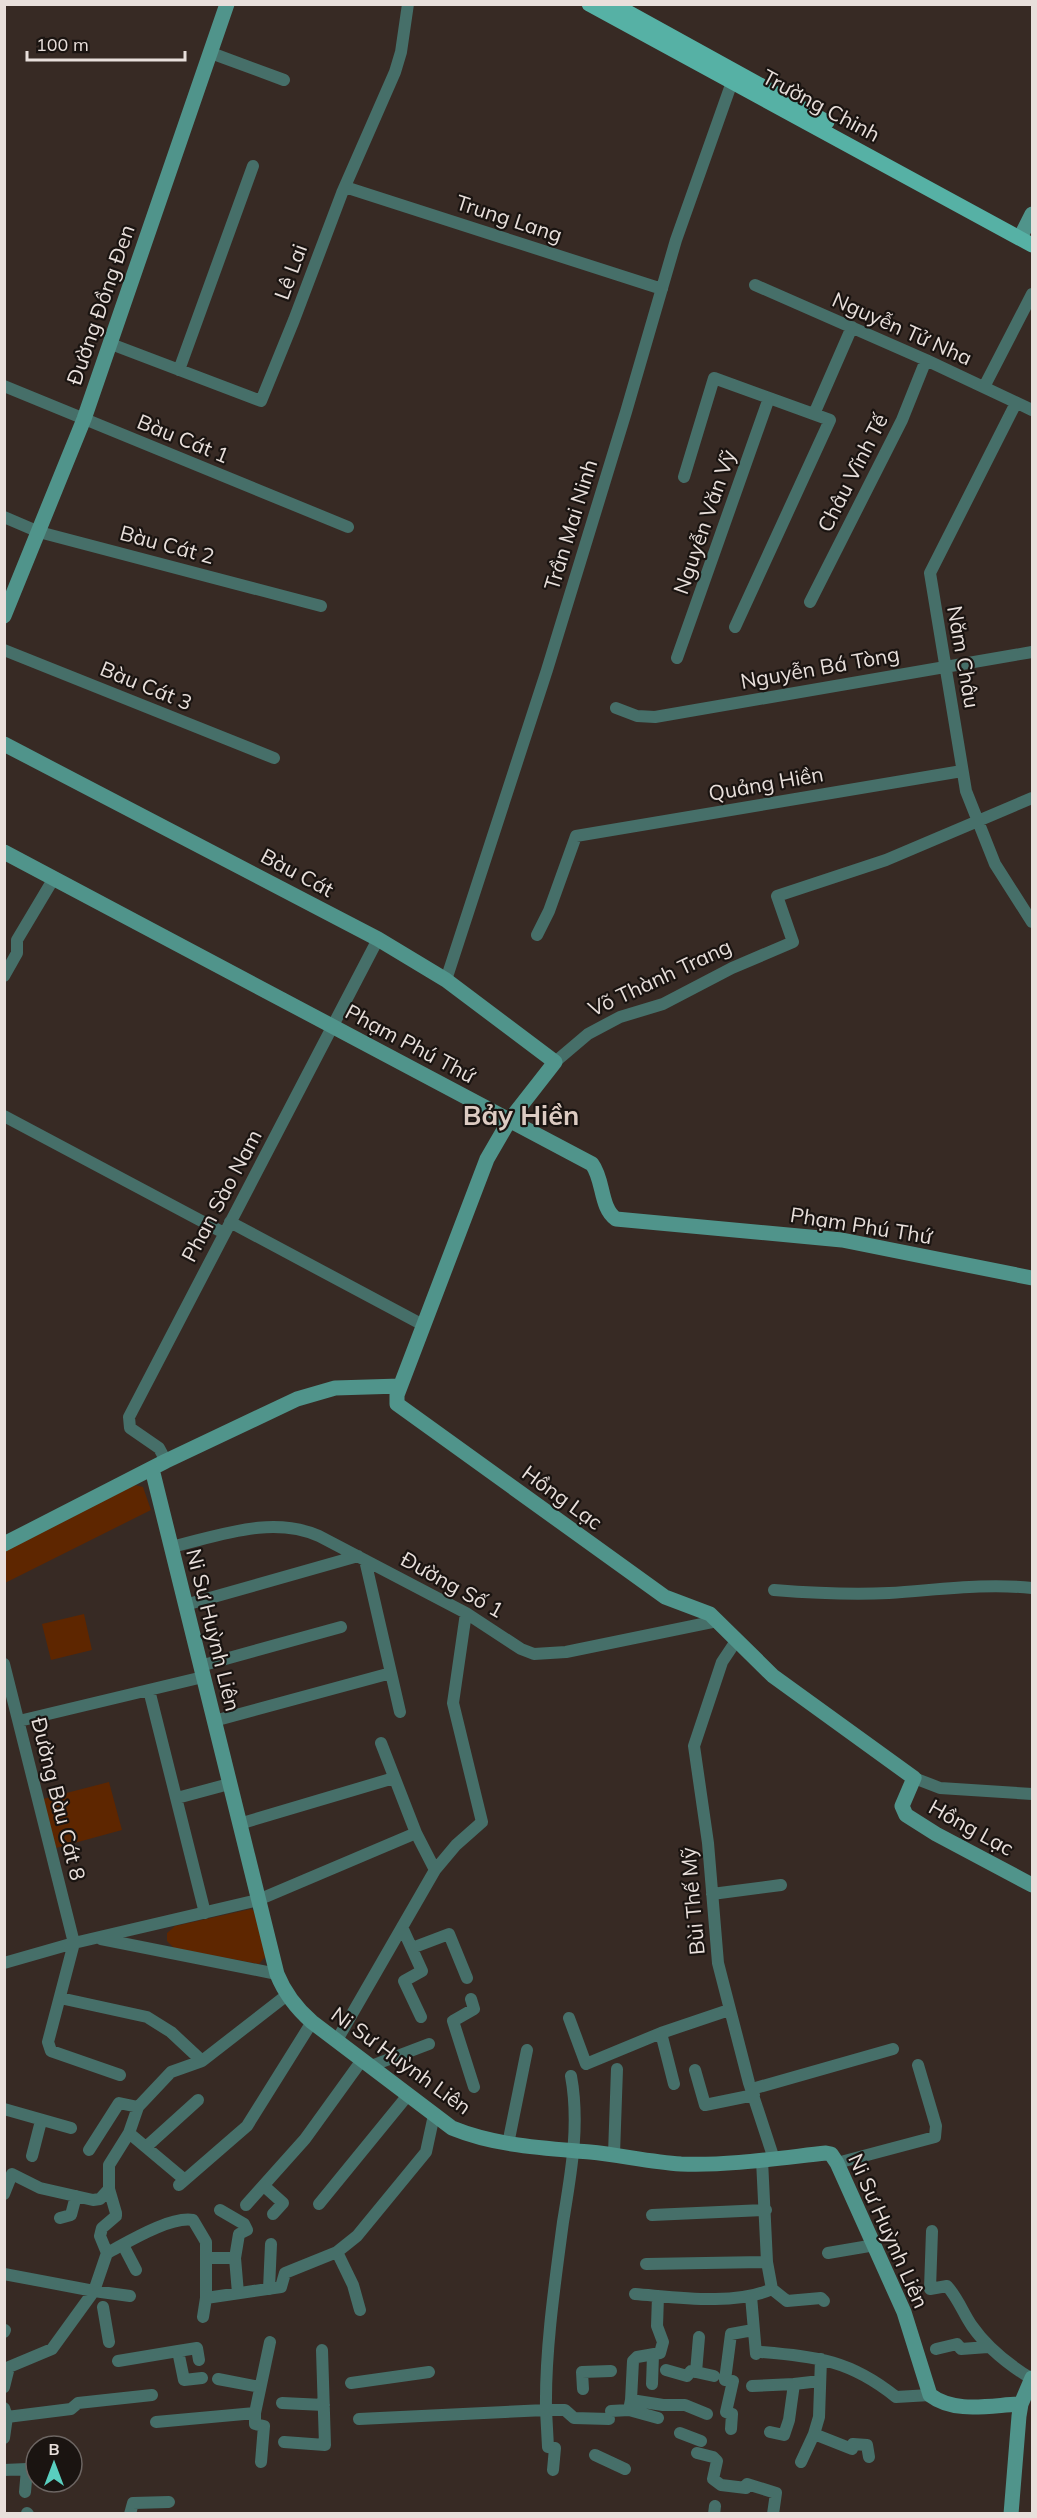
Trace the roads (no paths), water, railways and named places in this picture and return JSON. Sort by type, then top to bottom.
[{"type":"main road","name":"Trường Chinh","points":[[589,4],[1027,237]]},
{"type":"main road","name":"Trường Chinh","points":[[613,4],[1027,237]]},
{"type":"street","name":"Đường Đồng Đen","points":[[4,616],[84,419],[227,4]]},
{"type":"street","name":"Lê Lai","points":[[111,344],[261,401],[345,187],[395,72],[402,52],[408,4]]},
{"type":"street","points":[[211,53],[284,80]]},
{"type":"street","name":"Trần Mai Ninh","points":[[446,980],[537,702],[676,240],[732,82]]},
{"type":"street","points":[[179,370],[253,166]]},
{"type":"street","name":"Trung Lang","points":[[345,187],[662,289]]},
{"type":"street","points":[[1027,237],[1032,214]]},
{"type":"street","name":"Nguyễn Tử Nha","points":[[755,285],[926,360],[1032,410]]},
{"type":"street","points":[[984,387],[1032,294]]},
{"type":"street","points":[[814,414],[852,327]]},
{"type":"street","name":"Châu Vĩnh Tế","points":[[810,602],[902,420],[926,360]]},
{"type":"street","points":[[684,477],[714,378],[830,420],[735,627]]},
{"type":"street","name":"Bàu Cát 1","points":[[4,386],[348,527]]},
{"type":"street","name":"Nguyễn Văn Vỹ","points":[[677,658],[770,398]]},
{"type":"street","name":"Năm Châu","points":[[1017,403],[931,567],[931,578],[966,791],[995,864],[1032,922]]},
{"type":"street","name":"Bàu Cát 2","points":[[4,518],[39,532],[321,606]]},
{"type":"street","name":"Bàu Cát 3","points":[[4,650],[274,758]]},
{"type":"street","name":"Nguyễn Bá Tòng","points":[[616,708],[637,716],[655,717],[1032,652]]},
{"type":"street","name":"Bàu Cát","points":[[4,744],[378,939],[446,980],[555,1062]]},
{"type":"street","name":"Quảng Hiền","points":[[537,935],[549,911],[576,836],[962,771]]},
{"type":"street","name":"Võ Thành Trang","points":[[400,1386],[480,1176],[509,1121],[555,1062],[588,1034],[620,1017],[663,1004],[732,968],[793,942],[777,896],[886,860],[1032,798]]},
{"type":"street","name":"Phạm Phú Thứ","points":[[4,852],[592,1164],[598,1175],[609,1211],[619,1220],[842,1240],[1032,1278]]},
{"type":"street","points":[[4,976],[17,952],[17,940],[54,878]]},
{"type":"street","name":"Phan Sào Nam","points":[[166,1461],[159,1448],[130,1428],[129,1417],[378,939]]},
{"type":"street","points":[[4,1116],[423,1325]]},
{"type":"street","points":[[4,1544],[166,1461],[271,1410],[315,1392],[351,1386],[400,1386]]},
{"type":"street","name":"Hồng Lạc","points":[[400,1386],[396,1399],[400,1407],[657,1592],[705,1611],[773,1676],[914,1778],[902,1806],[902,1812],[936,1834],[1032,1885]]},
{"type":"street","name":"Ni Sư Huỳnh Liên","points":[[152,1468],[258,1900],[277,1974],[286,1995],[312,2022],[408,2096],[452,2128],[474,2137],[508,2144],[614,2154],[681,2164],[831,2154],[875,2245],[904,2313],[930,2394]]},
{"type":"street","name":"Đường Số 1","points":[[171,1547],[255,1528],[281,1526],[314,1534],[466,1613],[521,1649],[543,1655],[717,1621]]},
{"type":"street","points":[[185,1605],[362,1558],[400,1712]]},
{"type":"street","points":[[774,1590],[887,1593],[972,1585],[1032,1588]]},
{"type":"street","points":[[337,2040],[435,1870],[456,1845],[482,1822],[453,1703],[466,1613]]},
{"type":"street","points":[[19,1721],[149,1690],[341,1627]]},
{"type":"street","name":"Bùi Thế Mỹ","points":[[736,1641],[722,1662],[694,1746],[717,1953],[729,2010],[753,2092],[768,2159],[765,2210],[767,2262],[771,2289]]},
{"type":"street","name":"Đường Bàu Cát 8","points":[[4,1664],[74,1943]]},
{"type":"street","points":[[214,1721],[391,1673]]},
{"type":"street","points":[[149,1690],[205,1913]]},
{"type":"street","points":[[381,1743],[416,1833],[435,1870]]},
{"type":"street","points":[[239,1824],[394,1778]]},
{"type":"street","points":[[914,1778],[940,1788],[1032,1794]]},
{"type":"street","points":[[177,1798],[229,1784]]},
{"type":"street","points":[[4,1963],[74,1943],[258,1900],[416,1833]]},
{"type":"street","points":[[712,1894],[781,1885]]},
{"type":"street","points":[[402,1928],[422,1971],[404,1981],[421,2017]]},
{"type":"street","points":[[412,1948],[448,1934],[467,1978]]},
{"type":"street","points":[[97,1938],[277,1974]]},
{"type":"street","points":[[74,1943],[48,2042],[51,2051],[120,2075]]},
{"type":"street","points":[[4,2387],[7,2365],[52,2349],[94,2291],[107,2253],[100,2235],[102,2228],[116,2216],[110,2189],[109,2165],[129,2133],[138,2107],[171,2072],[202,2061],[286,1995]]},
{"type":"street","points":[[60,1998],[147,2017],[171,2032],[202,2061]]},
{"type":"street","points":[[471,1999],[474,2009],[453,2021],[474,2087]]},
{"type":"street","points":[[569,2018],[586,2064],[661,2033],[729,2010]]},
{"type":"street","points":[[129,2133],[182,2182],[247,2126],[312,2022]]},
{"type":"street","points":[[661,2033],[674,2084]]},
{"type":"street","points":[[246,2205],[305,2139],[366,2063],[429,2044]]},
{"type":"street","points":[[695,2070],[705,2105],[893,2049]]},
{"type":"street","points":[[508,2144],[527,2050]]},
{"type":"street","points":[[837,2163],[935,2137],[936,2126],[918,2065]]},
{"type":"street","points":[[614,2154],[616,2069]]},
{"type":"street","points":[[553,2470],[555,2448],[548,2447],[546,2410],[548,2359],[574,2151],[576,2103],[571,2076]]},
{"type":"street","points":[[319,2204],[408,2096]]},
{"type":"street","points":[[146,2147],[198,2100]]},
{"type":"street","points":[[89,2150],[119,2103],[138,2107]]},
{"type":"street","points":[[4,2109],[71,2128]]},
{"type":"street","points":[[207,2298],[281,2287],[285,2273],[337,2252],[357,2236],[426,2152],[434,2115]]},
{"type":"street","points":[[32,2156],[41,2121]]},
{"type":"street","points":[[7,2185],[40,2188],[100,2199],[110,2189]]},
{"type":"street","points":[[264,2186],[283,2203],[273,2214]]},
{"type":"street","points":[[60,2218],[71,2215],[76,2196]]},
{"type":"street","points":[[220,2210],[244,2224],[247,2230],[240,2235],[235,2258],[238,2293]]},
{"type":"street","points":[[652,2215],[765,2210]]},
{"type":"street","points":[[107,2253],[144,2234],[185,2219],[193,2220],[206,2242],[207,2298],[203,2317]]},
{"type":"street","points":[[933,2231],[930,2289],[946,2286],[955,2296],[972,2326],[994,2354],[1032,2379],[1021,2404],[1016,2439],[1011,2514]]},
{"type":"street","points":[[269,2289],[271,2244]]},
{"type":"street","points":[[123,2245],[136,2270]]},
{"type":"street","points":[[828,2253],[875,2245]]},
{"type":"street","points":[[337,2252],[353,2285],[360,2310]]},
{"type":"street","points":[[206,2258],[235,2258]]},
{"type":"street","points":[[646,2264],[767,2262]]},
{"type":"street","points":[[4,2274],[130,2296]]},
{"type":"street","points":[[635,2294],[686,2298],[751,2296],[771,2289],[787,2301],[821,2298],[824,2301]]},
{"type":"street","points":[[630,2405],[633,2361],[637,2357],[660,2353],[663,2342],[657,2326],[658,2296]]},
{"type":"street","points":[[751,2296],[753,2330],[758,2353],[821,2359],[873,2379],[896,2397],[930,2394],[940,2403],[954,2407],[1021,2404]]},
{"type":"street","points":[[103,2307],[109,2342]]},
{"type":"street","points":[[731,2429],[732,2414],[726,2412],[724,2379],[731,2334],[753,2330]]},
{"type":"street","points":[[696,2372],[699,2337]]},
{"type":"street","points":[[261,2462],[264,2426],[255,2424],[255,2413],[270,2342]]},
{"type":"street","points":[[936,2349],[957,2344],[961,2349],[988,2347]]},
{"type":"street","points":[[118,2361],[196,2348],[199,2360]]},
{"type":"street","points":[[284,2442],[325,2445],[322,2350]]},
{"type":"street","points":[[178,2351],[184,2380],[202,2378]]},
{"type":"street","points":[[652,2384],[653,2355]]},
{"type":"street","points":[[801,2462],[819,2417],[821,2359]]},
{"type":"street","points":[[666,2370],[687,2376],[691,2371],[724,2379]]},
{"type":"street","points":[[583,2389],[582,2372],[610,2371]]},
{"type":"street","points":[[351,2382],[429,2372]]},
{"type":"street","points":[[218,2379],[260,2387]]},
{"type":"street","points":[[752,2386],[820,2381]]},
{"type":"street","points":[[770,2432],[784,2435],[789,2420],[794,2384]]},
{"type":"street","points":[[4,2438],[6,2413],[71,2409],[78,2403],[152,2395]]},
{"type":"street","points":[[282,2403],[324,2405]]},
{"type":"street","points":[[630,2405],[658,2418]]},
{"type":"street","points":[[359,2419],[546,2410],[565,2410],[574,2418],[610,2415],[630,2405],[685,2405],[707,2414]]},
{"type":"street","points":[[156,2422],[255,2413]]},
{"type":"street","points":[[680,2433],[717,2461],[713,2479],[721,2485],[746,2486],[776,2493],[773,2514]]},
{"type":"street","points":[[814,2434],[852,2449],[854,2444],[867,2445],[869,2457]]},
{"type":"street","points":[[595,2455],[626,2469]]},
{"type":"street","points":[[4,2469],[24,2469]]},
{"type":"street","points":[[130,2514],[133,2504],[169,2502]]},
{"type":"district","name":"Bảy Hiền","points":[[521,1116]]}]
